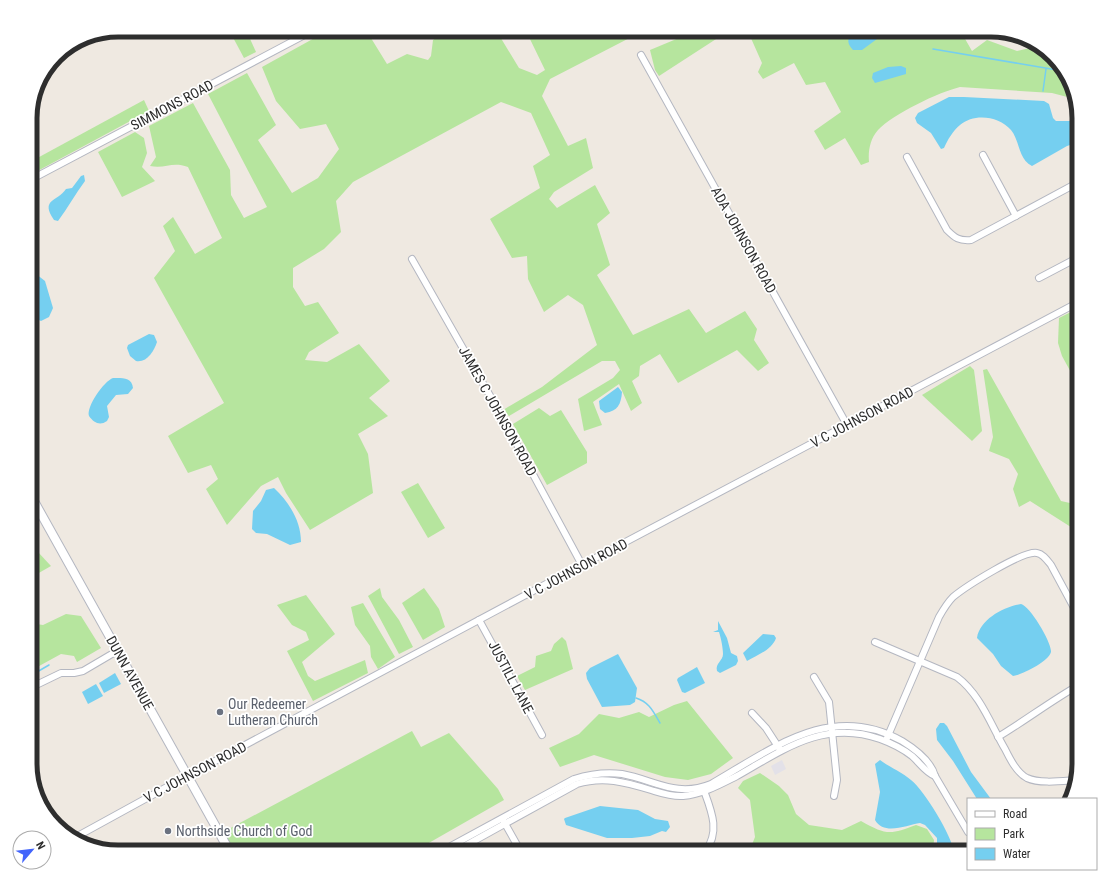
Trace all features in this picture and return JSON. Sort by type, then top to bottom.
[{"type":"main road","name":"DUNN AVENUE","points":[[37,507],[226,845]]},
{"type":"street","name":"SIMMONS ROAD","points":[[37,176],[301,37]]},
{"type":"street","name":"ADA JOHNSON ROAD","points":[[640,55],[847,425]]},
{"type":"street","points":[[983,155],[1016,216]]},
{"type":"street","points":[[907,157],[947,230],[954,238],[962,241],[970,240],[1072,186]]},
{"type":"street","name":"JAMES C JOHNSON ROAD","points":[[412,259],[497,409],[582,565]]},
{"type":"street","points":[[1039,278],[1072,261]]},
{"type":"street","name":"V C JOHNSON ROAD","points":[[79,835],[582,565],[1072,306]]},
{"type":"street","points":[[888,738],[945,606],[968,586],[1024,554],[1037,553],[1045,557],[1072,605]]},
{"type":"street","name":"JUSTILL LANE","points":[[479,620],[542,735]]},
{"type":"street","points":[[875,642],[963,682],[976,699],[1013,763],[1027,778],[1039,780],[1070,780]]},
{"type":"street","points":[[37,684],[61,672],[74,673],[83,671],[117,651]]},
{"type":"street","points":[[814,677],[829,702],[838,780],[834,796]]},
{"type":"street","points":[[998,737],[1072,689]]},
{"type":"street","points":[[752,713],[766,728],[779,749]]},
{"type":"street","points":[[454,845],[565,789],[592,780],[626,782],[672,796],[682,796],[704,789],[779,749],[809,731],[865,728],[908,745],[933,768],[935,776],[967,830]]},
{"type":"street","points":[[704,789],[714,823],[712,840],[709,845]]},
{"type":"street","points":[[465,845],[503,820]]},
{"type":"street","points":[[503,820],[517,845]]},
{"type":"shaded area","points":[[782,760],[786,769],[775,775],[771,766]]},
{"type":"green space","points":[[233,37],[249,37],[256,52],[244,58]]},
{"type":"green space","points":[[316,37],[370,37],[387,64],[407,54],[428,60],[431,56],[433,40],[438,37],[500,37],[519,68],[537,75],[545,70],[529,37],[631,37],[550,79],[542,96],[568,146],[586,138],[593,168],[554,192],[549,199],[557,208],[595,185],[610,213],[597,224],[610,265],[597,275],[633,335],[689,309],[706,333],[745,311],[757,329],[754,340],[769,363],[758,371],[737,350],[678,383],[660,354],[640,366],[639,376],[632,381],[642,403],[631,411],[619,384],[593,402],[602,425],[584,431],[578,399],[613,378],[620,370],[615,361],[602,361],[509,416],[503,410],[542,387],[597,345],[583,305],[568,295],[544,312],[528,279],[527,256],[512,258],[490,219],[540,188],[533,166],[550,155],[531,113],[501,102],[353,182],[336,201],[341,232],[324,249],[293,268],[293,287],[305,306],[318,302],[339,333],[309,352],[305,360],[327,362],[359,344],[390,381],[369,398],[388,416],[358,434],[368,454],[373,493],[310,530],[286,493],[278,477],[261,486],[227,525],[206,489],[218,479],[211,465],[188,473],[168,436],[224,403],[154,278],[175,251],[163,226],[173,217],[195,254],[222,238],[188,167],[182,165],[160,167],[150,166],[156,157],[149,126],[193,103],[230,170],[231,195],[244,218],[267,207],[208,94],[247,73],[276,125],[258,140],[292,193],[318,178],[339,149],[326,124],[300,129],[276,101],[262,67]]},
{"type":"green space","points":[[681,37],[719,37],[659,76],[655,70],[650,50]]},
{"type":"green space","points":[[750,37],[835,37],[840,39],[841,37],[899,37],[903,39],[922,37],[964,37],[972,51],[987,40],[1017,51],[1032,48],[1052,65],[1061,77],[1069,97],[1052,93],[960,87],[917,104],[885,124],[878,130],[871,141],[869,149],[869,162],[861,165],[845,138],[825,150],[814,131],[841,112],[825,82],[806,85],[794,63],[763,79],[758,72],[762,63]]},
{"type":"green space","points":[[144,100],[149,111],[37,171],[37,158]]},
{"type":"green space","points":[[135,132],[144,138],[147,153],[142,167],[155,181],[122,197],[98,152]]},
{"type":"green space","points":[[1072,312],[1072,374],[1062,356],[1058,343],[1059,318]]},
{"type":"green space","points":[[970,366],[974,370],[982,431],[972,441],[922,395]]},
{"type":"green space","points":[[987,369],[1061,501],[1072,503],[1072,528],[1030,501],[1019,507],[1013,489],[1018,474],[1009,459],[989,451],[993,437],[983,370]]},
{"type":"green space","points":[[539,408],[550,416],[561,410],[587,452],[587,463],[547,485],[513,424]]},
{"type":"green space","points":[[418,483],[445,528],[428,538],[401,492]]},
{"type":"green space","points":[[37,551],[51,566],[37,574]]},
{"type":"green space","points":[[380,588],[382,597],[399,620],[413,647],[399,654],[368,596]]},
{"type":"green space","points":[[424,588],[439,609],[445,627],[423,640],[402,603]]},
{"type":"green space","points":[[306,595],[335,634],[302,662],[308,676],[315,681],[365,660],[368,673],[313,701],[287,651],[309,640],[306,632],[292,625],[277,605]]},
{"type":"green space","points":[[363,603],[395,657],[378,669],[371,657],[370,646],[355,625],[351,607]]},
{"type":"green space","points":[[66,614],[81,616],[101,648],[77,662],[74,656],[61,654],[37,667],[37,624],[43,625]]},
{"type":"green space","points":[[562,637],[566,641],[573,669],[525,690],[517,676],[535,667],[536,656],[551,651],[554,644]]},
{"type":"green space","points":[[687,701],[733,758],[711,774],[688,780],[665,777],[594,755],[560,767],[549,748],[579,734],[599,714],[619,718],[639,712],[649,717],[674,705]]},
{"type":"green space","points":[[412,731],[421,747],[449,733],[498,789],[504,800],[425,845],[230,845],[223,832]]},
{"type":"green space","points":[[760,773],[779,786],[788,795],[796,814],[809,825],[842,830],[861,821],[876,829],[894,832],[916,825],[927,829],[934,840],[934,845],[752,845],[755,837],[750,800],[738,788],[743,781]]},
{"type":"water","points":[[849,37],[876,37],[877,39],[862,50],[853,50],[848,42]]},
{"type":"water","points":[[901,66],[906,68],[906,74],[875,83],[872,78],[873,73],[888,67]]},
{"type":"water","points":[[949,97],[1044,101],[1049,104],[1053,118],[1056,121],[1072,121],[1072,144],[1032,166],[1024,159],[1014,134],[1006,125],[993,119],[979,118],[966,121],[960,125],[951,135],[944,148],[941,149],[931,133],[917,123],[915,118],[918,113]]},
{"type":"water","points":[[84,175],[85,181],[65,211],[58,221],[54,220],[50,213],[49,204],[66,189],[72,188],[81,176]]},
{"type":"water","points":[[37,275],[45,281],[53,308],[49,317],[41,321],[37,319]]},
{"type":"water","points":[[149,334],[154,335],[157,342],[154,349],[150,356],[144,360],[136,361],[130,356],[127,348],[128,345]]},
{"type":"water","points":[[113,378],[123,378],[129,380],[133,388],[128,394],[116,395],[107,406],[109,417],[107,421],[104,423],[97,423],[89,416],[90,407],[96,395],[109,380]]},
{"type":"water","points":[[618,387],[622,392],[620,403],[613,411],[605,413],[600,409],[599,401]]},
{"type":"water","points":[[274,488],[285,499],[293,512],[299,527],[301,542],[290,545],[267,534],[256,533],[252,529],[253,511],[261,501],[266,490]]},
{"type":"water","points":[[1021,604],[1030,611],[1040,625],[1048,641],[1051,652],[1049,656],[1035,667],[1013,676],[1001,666],[993,654],[977,638],[983,625],[994,615],[1007,608]]},
{"type":"water","points":[[718,621],[727,638],[731,653],[737,656],[738,661],[736,665],[720,673],[717,671],[717,668],[723,656],[722,646],[719,632],[713,632],[718,630]]},
{"type":"water","points":[[763,634],[774,635],[776,638],[771,646],[764,652],[747,661],[743,653]]},
{"type":"water","points":[[618,654],[637,688],[635,702],[630,705],[602,707],[587,679],[586,673],[590,668]]},
{"type":"water","points":[[697,667],[705,683],[685,693],[682,692],[677,680],[678,678]]},
{"type":"water","points":[[115,673],[121,684],[104,693],[99,683]]},
{"type":"water","points":[[96,684],[103,696],[88,704],[82,692]]},
{"type":"water","points":[[940,723],[944,723],[947,726],[971,772],[990,798],[976,798],[953,761],[937,740],[936,729]]},
{"type":"water","points":[[880,760],[907,777],[916,785],[930,803],[943,825],[952,845],[937,845],[937,838],[925,825],[920,823],[890,829],[879,825],[875,820],[880,792],[875,764]]},
{"type":"water","points":[[600,806],[638,810],[655,819],[668,821],[670,827],[666,832],[662,831],[650,836],[607,838],[566,825],[565,818]]},
{"type":"waterway","points":[[933,49],[1056,70]]},
{"type":"waterway","points":[[1043,91],[1046,69]]},
{"type":"waterway","points":[[37,672],[49,665]]},
{"type":"waterway","points":[[636,698],[644,702],[653,711],[660,723]]},
{"type":"place","name":"Our Redeemer Lutheran Church","points":[[220,712]]},
{"type":"place","name":"Northside Church of God","points":[[168,831]]}]
